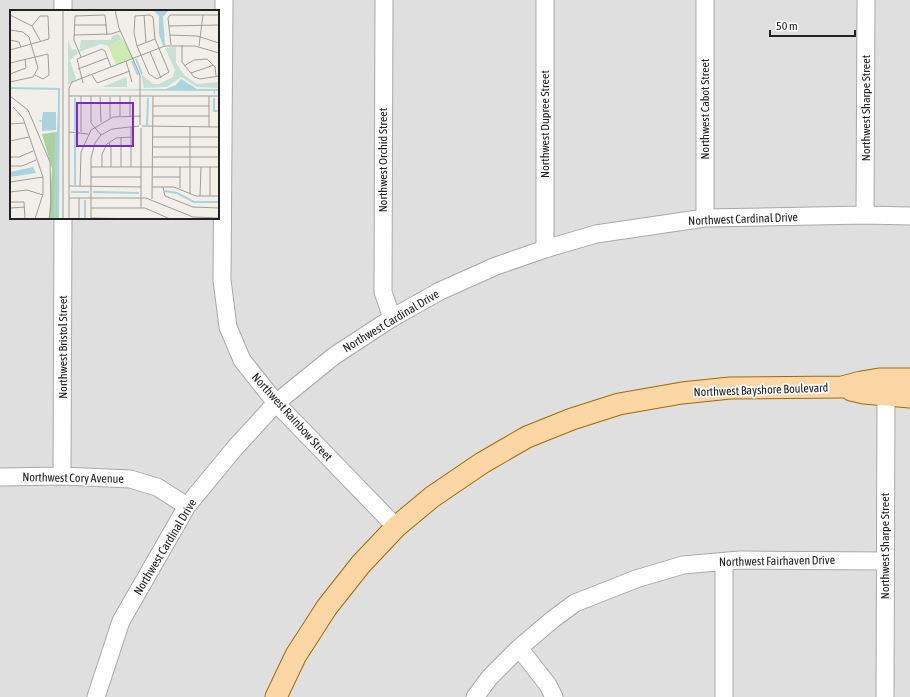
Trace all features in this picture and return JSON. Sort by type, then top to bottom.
[{"type":"main road","name":"Northwest Bayshore Boulevard","points":[[276,697],[296,655],[327,607],[361,564],[396,527],[432,497],[476,467],[527,437],[572,419],[618,404],[682,393],[730,388],[842,387],[879,379],[910,379]]},
{"type":"main road","name":"Northwest Bayshore Boulevard","points":[[842,387],[864,393],[910,397]]},
{"type":"street","name":"Northwest Rainbow Street","points":[[224,0],[222,280],[228,328],[242,360],[276,403],[396,527]]},
{"type":"street","name":"Northwest Orchid Street","points":[[384,0],[383,292],[392,318]]},
{"type":"street","name":"Northwest Dupree Street","points":[[545,249],[546,0]]},
{"type":"street","name":"Northwest Cabot Street","points":[[705,0],[705,218]]},
{"type":"street","name":"Northwest Sharpe Street","points":[[865,216],[866,0]]},
{"type":"street","name":"Northwest Cardinal Drive","points":[[96,697],[121,621],[187,506],[234,449],[276,403],[334,356],[392,318],[440,291],[496,266],[545,249],[596,234],[705,218],[910,216]]},
{"type":"street","name":"Northwest Bristol Street","points":[[62,476],[63,219]]},
{"type":"street","name":"Northwest Sharpe Street","points":[[885,697],[884,561],[886,395]]},
{"type":"street","name":"Northwest Cory Avenue","points":[[0,477],[62,476],[130,479],[157,487],[187,506]]},
{"type":"street","name":"Northwest Fairhaven Drive","points":[[475,697],[490,677],[519,648],[552,620],[576,603],[636,579],[683,566],[740,560],[884,561]]},
{"type":"street","points":[[724,562],[724,697]]},
{"type":"street","points":[[519,648],[548,685],[554,697]]},
{"type":"shaded area","points":[[0,0],[57,0],[57,10],[10,10],[10,219],[57,219],[57,469],[0,471]]},
{"type":"shaded area","points":[[69,0],[218,0],[218,10],[69,10]]},
{"type":"shaded area","points":[[229,0],[378,0],[384,315],[277,394],[247,357],[234,326],[228,279]]},
{"type":"shaded area","points":[[390,0],[540,0],[539,244],[395,309],[389,291]]},
{"type":"shaded area","points":[[551,0],[699,0],[699,212],[551,240]]},
{"type":"shaded area","points":[[711,0],[860,0],[859,209],[711,211]]},
{"type":"shaded area","points":[[872,0],[910,0],[910,210],[871,209]]},
{"type":"shaded area","points":[[68,219],[216,219],[216,280],[268,402],[186,497],[68,469]]},
{"type":"shaded area","points":[[910,223],[910,372],[617,398],[396,518],[285,403],[337,362],[394,324],[443,297],[498,272],[597,240],[705,224]]},
{"type":"shaded area","points":[[843,394],[881,401],[879,554],[740,553],[573,597],[467,697],[282,697],[331,611],[399,532],[485,469],[573,426],[683,399]]},
{"type":"shaded area","points":[[892,402],[910,403],[910,697],[890,697]]},
{"type":"shaded area","points":[[276,412],[387,527],[269,697],[102,697],[127,624],[192,510]]},
{"type":"shaded area","points":[[62,482],[129,485],[155,493],[179,508],[89,697],[0,697],[0,484]]},
{"type":"shaded area","points":[[878,567],[879,697],[730,697],[730,568]]},
{"type":"shaded area","points":[[719,569],[718,697],[560,697],[527,649],[578,609],[637,585],[684,572]]},
{"type":"shaded area","points":[[518,658],[547,697],[482,697]]}]
